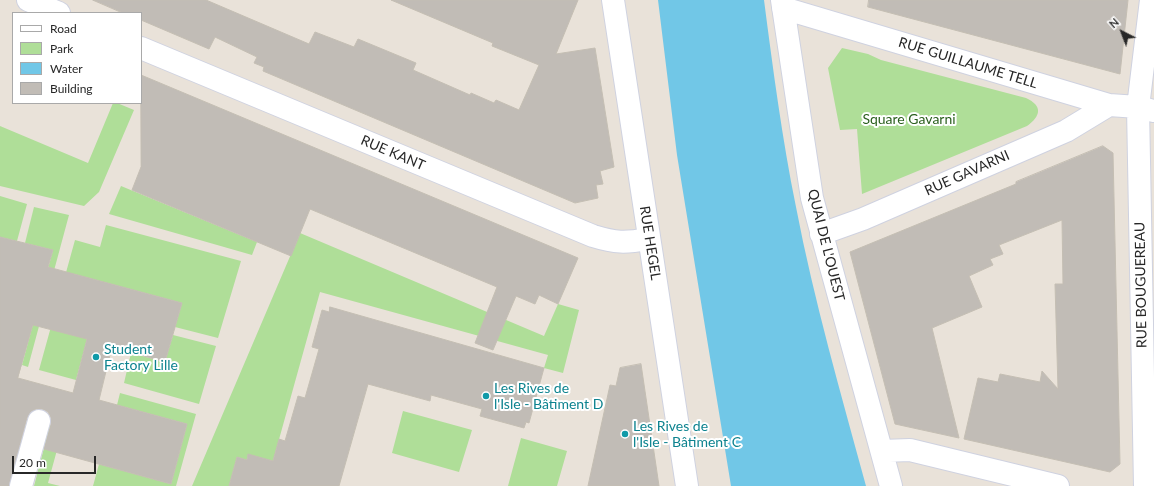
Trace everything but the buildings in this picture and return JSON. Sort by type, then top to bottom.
[{"type":"street","points":[[28,0],[57,12]]},
{"type":"street","name":"RUE HEGEL","points":[[613,0],[648,239],[687,486]]},
{"type":"street","name":"RUE BOUGUEREAU","points":[[1145,486],[1146,109],[1151,0]]},
{"type":"street","name":"RUE GUILLAUME TELL","points":[[782,4],[1109,105],[1146,109]]},
{"type":"street","name":"QUAI DE L'OUEST","points":[[782,4],[812,198],[891,486]]},
{"type":"street","name":"RUE KANT","points":[[142,48],[593,236],[617,243],[648,239]]},
{"type":"street","name":"RUE GAVARNI","points":[[821,234],[863,219],[1066,131],[1109,105]]},
{"type":"street","points":[[21,486],[39,421]]},
{"type":"street","points":[[882,451],[910,450],[1058,486]]},
{"type":"green space","name":"Square Gavarni","points":[[842,48],[868,54],[881,60],[1026,98],[1035,104],[1038,111],[1037,115],[1035,119],[1027,126],[862,194],[857,129],[840,130],[828,68]]},
{"type":"green space","points":[[113,104],[119,104],[134,110],[99,192],[84,206],[0,186],[0,126],[88,163]]},
{"type":"green space","points":[[121,186],[257,242],[252,255],[109,214]]},
{"type":"green space","points":[[0,196],[27,204],[17,241],[0,237]]},
{"type":"green space","points":[[34,207],[69,215],[28,367],[22,365],[53,250],[25,243]]},
{"type":"green space","points":[[106,225],[241,261],[218,338],[175,327],[182,303],[73,274],[87,339],[76,380],[39,370],[75,240],[100,247]]},
{"type":"green space","points":[[300,233],[544,336],[558,304],[579,310],[563,373],[544,368],[548,355],[320,292],[273,461],[248,455],[247,460],[237,457],[229,486],[192,486]]},
{"type":"green space","points":[[173,335],[216,346],[199,404],[124,383],[131,353],[165,362]]},
{"type":"green space","points":[[120,393],[196,414],[176,486],[93,486],[99,464],[171,484],[187,424],[117,405]]},
{"type":"green space","points":[[403,411],[472,430],[459,472],[392,453]]},
{"type":"green space","points":[[50,425],[63,428],[48,483],[60,486],[34,486]]},
{"type":"green space","points":[[521,438],[567,451],[557,486],[508,486]]},
{"type":"water","points":[[658,0],[764,0],[782,129],[803,242],[828,347],[866,486],[731,486],[677,155]]},
{"type":"place","name":"Student Factory Lille","points":[[96,357]]},
{"type":"place","name":"Les Rives de l'Isle - Bâtiment D","points":[[486,396]]},
{"type":"place","name":"Les Rives de l'Isle - Bâtiment C","points":[[625,434]]}]
